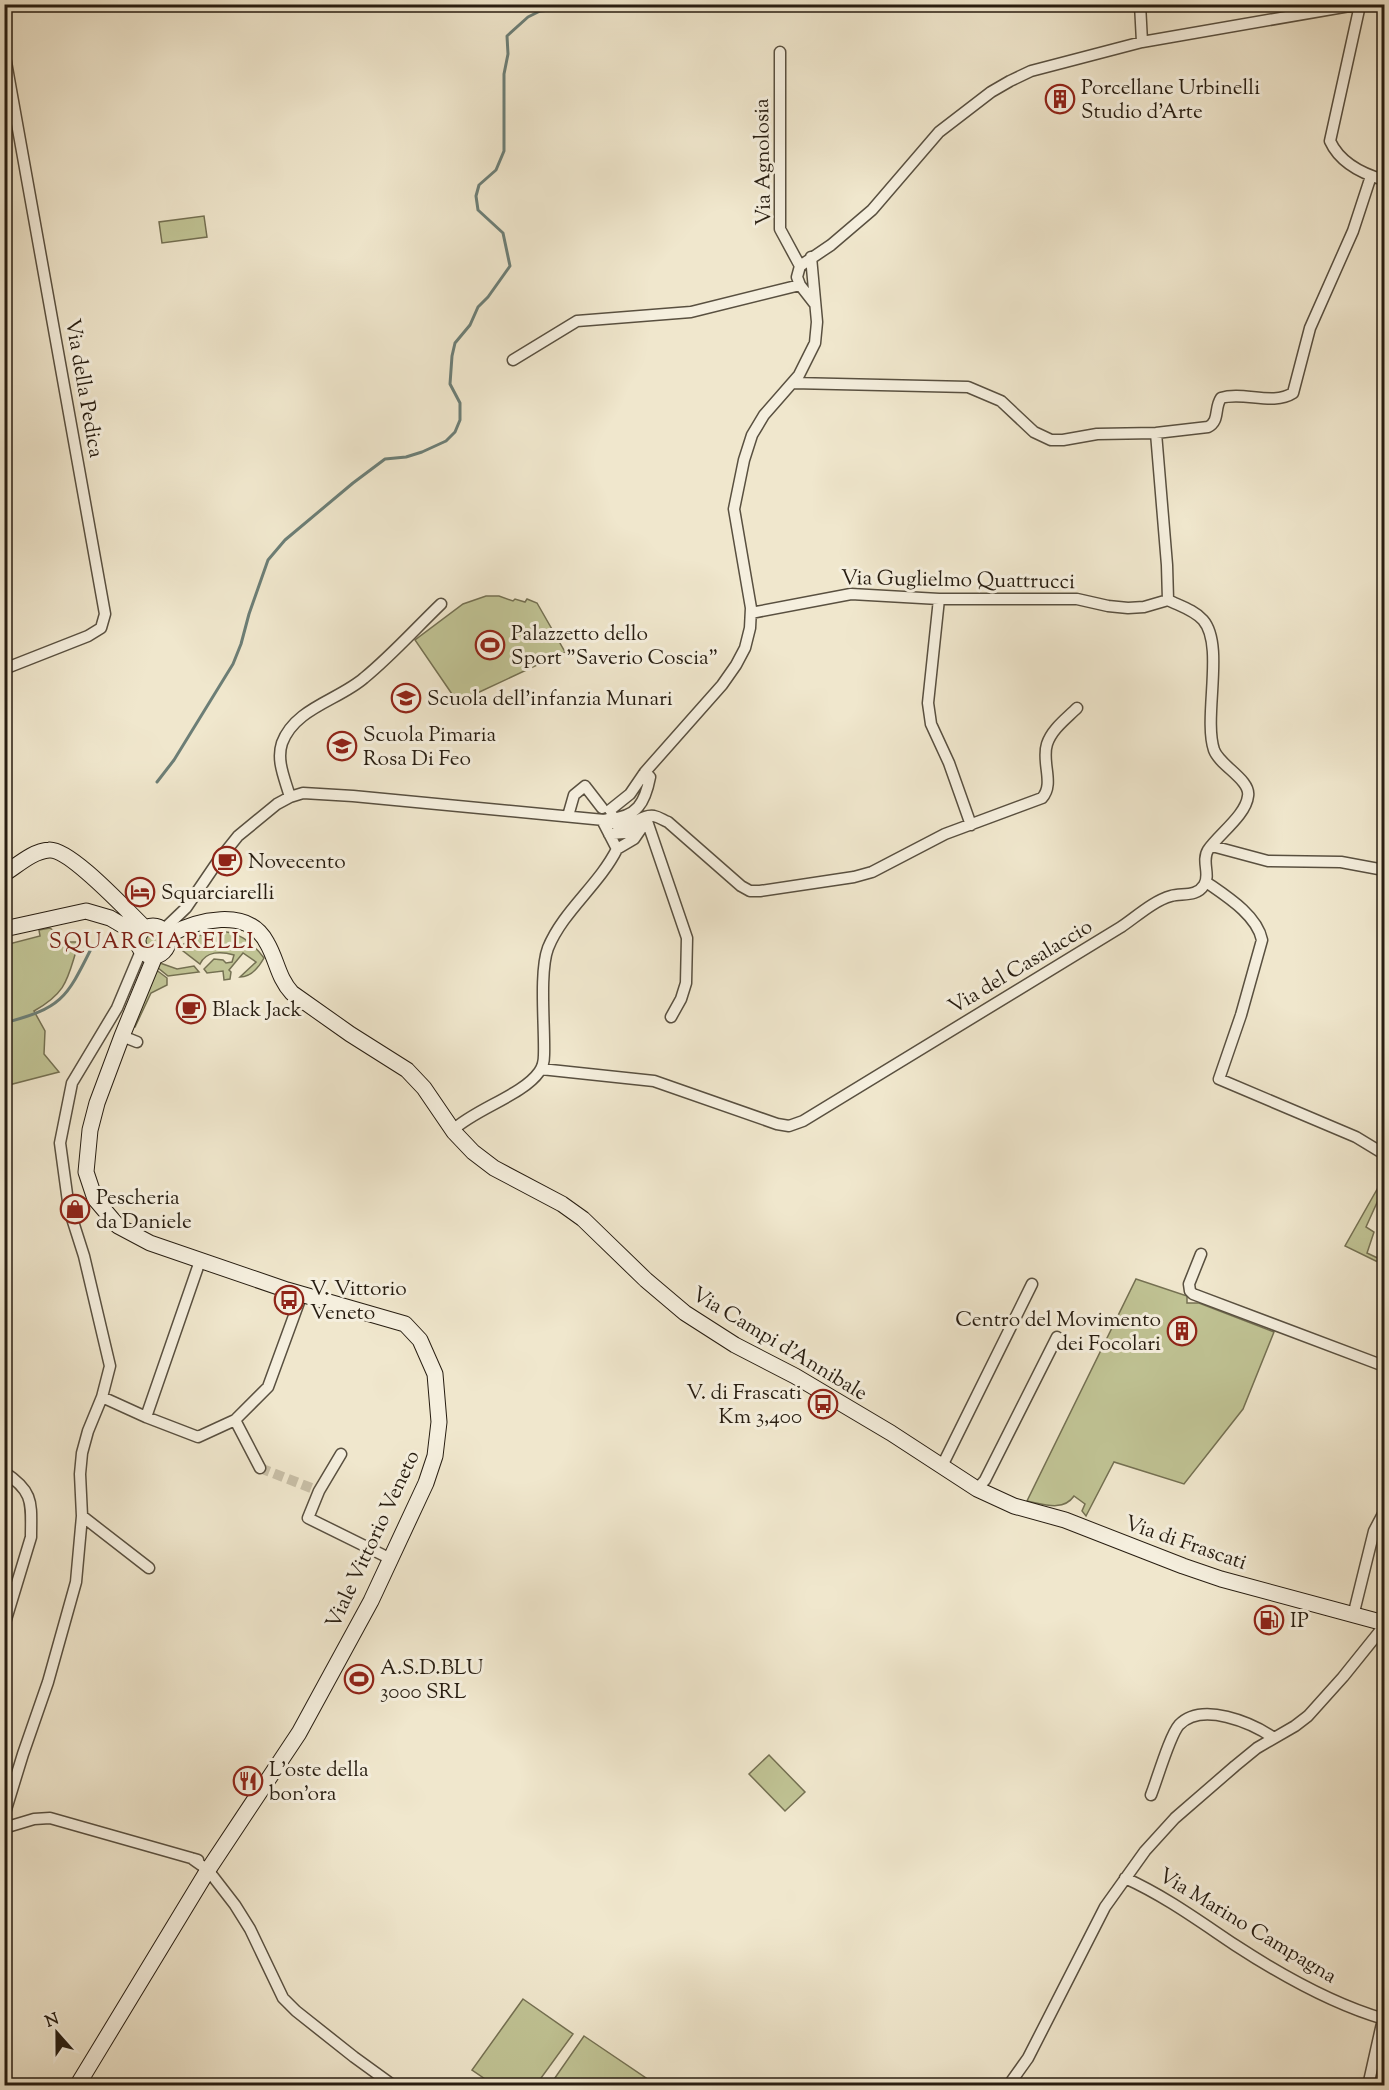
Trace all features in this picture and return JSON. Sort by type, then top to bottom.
[{"type":"main road","points":[[4,874],[40,852],[53,850],[61,852],[95,879],[145,942]]},
{"type":"main road","points":[[4,929],[86,910],[110,918],[145,942]]},
{"type":"main road","name":"Via Campi d'Annibale","points":[[165,933],[213,920],[238,921],[256,929],[267,942],[279,975],[292,993],[407,1070],[424,1088],[453,1130],[473,1152],[488,1164],[562,1204],[583,1220],[656,1289],[694,1320],[891,1433],[942,1466]]},
{"type":"main road","points":[[145,942],[154,926],[165,933]]},
{"type":"main road","name":"Viale Vittorio Veneto","points":[[77,2085],[210,1867],[299,1733],[371,1601],[426,1483],[435,1456],[439,1422],[435,1374],[420,1340],[405,1324],[303,1294],[150,1243],[118,1226],[101,1208],[89,1183],[86,1160],[90,1130],[97,1103],[122,1036],[145,942],[166,949],[165,933]]},
{"type":"main road","name":"Via di Frascati","points":[[942,1466],[977,1489],[1014,1506],[1065,1520],[1183,1566],[1384,1625]]},
{"type":"street","points":[[1140,4],[1142,42]]},
{"type":"street","points":[[814,303],[800,285],[797,277],[800,266],[831,245],[872,210],[939,132],[991,92],[1031,71],[1142,42],[1360,5],[1330,141],[1334,150],[1347,163],[1384,180]]},
{"type":"street","name":"Via della Pedica","points":[[4,51],[105,614],[101,628],[88,636],[4,669]]},
{"type":"street","name":"Via Agnolosia","points":[[780,52],[780,229],[800,266]]},
{"type":"street","points":[[793,383],[968,387],[1001,401],[1034,432],[1051,440],[1097,434],[1156,434],[1211,426],[1215,420],[1218,402],[1224,397],[1283,398],[1293,393],[1310,328],[1353,231],[1371,176]]},
{"type":"street","points":[[165,933],[238,836],[264,813],[290,797],[303,793],[568,816],[607,816],[634,811],[642,804],[647,791],[647,774],[664,749],[722,685],[736,665],[748,637],[751,613],[734,516],[735,506],[744,460],[752,435],[764,415],[805,366],[815,343],[818,326],[811,257]]},
{"type":"street","points":[[513,360],[577,321],[691,312],[800,285]]},
{"type":"street","points":[[1156,434],[1168,600],[1198,616],[1208,629],[1212,645],[1211,731],[1214,748],[1221,762],[1244,783],[1249,795],[1244,807],[1205,857],[1206,882],[1240,907],[1258,928],[1262,940],[1241,1015],[1219,1079],[1356,1137],[1384,1154]]},
{"type":"street","name":"Via Guglielmo Quattrucci","points":[[751,613],[847,594],[939,599],[1081,599],[1102,605],[1132,609],[1168,600]]},
{"type":"street","points":[[939,599],[928,717],[949,763],[971,825]]},
{"type":"street","points":[[290,797],[279,757],[286,733],[306,714],[363,680],[441,604]]},
{"type":"street","points":[[568,816],[574,795],[585,786],[615,825],[626,825],[650,816],[668,822],[743,888],[758,892],[854,877],[873,872],[938,838],[1037,801],[1044,796],[1048,787],[1045,754],[1048,742],[1056,729],[1077,708]]},
{"type":"street","points":[[607,816],[609,834],[617,849]]},
{"type":"street","points":[[609,834],[629,831],[651,818]]},
{"type":"street","points":[[453,1130],[470,1116],[529,1082],[541,1069],[544,1055],[545,970],[548,950],[566,920],[603,872],[617,849],[634,839],[651,818]]},
{"type":"street","points":[[651,818],[687,939],[685,987],[671,1017]]},
{"type":"street","points":[[1212,846],[1268,861],[1341,862],[1384,870]]},
{"type":"street","name":"Via del Casalaccio","points":[[541,1069],[654,1082],[777,1125],[793,1125],[803,1122],[1121,927],[1161,899],[1197,892],[1206,882]]},
{"type":"street","points":[[4,1816],[48,1682],[75,1582],[82,1516],[83,1446],[102,1397],[110,1366],[84,1256],[69,1209],[60,1143],[72,1083],[117,1008],[145,942]]},
{"type":"street","points":[[122,1036],[137,1042]]},
{"type":"street","points":[[1201,1254],[1189,1284],[1193,1294],[1384,1366]]},
{"type":"street","points":[[146,1417],[200,1261]]},
{"type":"street","points":[[942,1466],[1032,1284]]},
{"type":"street","points":[[102,1397],[198,1437],[235,1420],[268,1387],[303,1294]]},
{"type":"street","points":[[977,1489],[985,1480],[1057,1337]]},
{"type":"street","points":[[235,1420],[261,1468]]},
{"type":"street","points":[[341,1454],[319,1491],[308,1518],[391,1559]]},
{"type":"street","points":[[4,1472],[27,1492],[31,1537],[4,1626]]},
{"type":"street","points":[[1353,1616],[1374,1531],[1384,1512]]},
{"type":"street","points":[[82,1516],[148,1568]]},
{"type":"street","points":[[1008,2085],[1028,2058],[1091,1933],[1125,1878],[1145,1851],[1175,1818],[1251,1752],[1295,1726],[1314,1710],[1384,1625]]},
{"type":"street","points":[[1151,1794],[1176,1729],[1188,1719],[1209,1715],[1226,1716],[1250,1723],[1274,1738]]},
{"type":"street","points":[[4,1828],[34,1819],[50,1818],[191,1858],[210,1867],[250,1929],[283,1998],[338,2044],[394,2085]]},
{"type":"street","name":"Via Marino Campagna","points":[[1125,1878],[1166,1899],[1245,1952],[1292,1979],[1338,2001],[1384,2019]]},
{"type":"street","points":[[1368,2085],[1384,2019]]},
{"type":"green space","points":[[204,216],[207,237],[162,243],[159,222]]},
{"type":"green space","name":"Palazzetto dello Sport \"Saverio Coscia\"","points":[[486,596],[499,596],[525,602],[527,599],[537,603],[565,652],[473,695],[466,697],[452,694],[415,640],[463,604]]},
{"type":"green space","points":[[50,928],[54,931],[54,942],[79,942],[69,974],[60,990],[34,1011],[45,1031],[44,1054],[59,1072],[5,1086],[5,945],[40,936],[39,930]]},
{"type":"green space","points":[[216,931],[237,935],[254,947],[264,958],[255,971],[240,977],[256,962],[243,953],[229,970],[230,979],[224,980],[223,971],[207,973],[204,969],[214,959],[223,960],[226,963],[232,962],[234,955],[210,954],[200,964],[178,947],[201,935]]},
{"type":"green space","points":[[149,932],[157,932],[162,937],[160,948],[149,950],[144,945],[144,937]]},
{"type":"green space","points":[[160,963],[177,969],[194,966],[199,972],[168,976],[157,967]]},
{"type":"green space","points":[[155,969],[167,978],[167,985],[151,993],[133,1027]]},
{"type":"green space","points":[[1384,1177],[1384,1187],[1366,1227],[1374,1232],[1367,1253],[1384,1261],[1384,1265],[1345,1246]]},
{"type":"green space","points":[[1136,1279],[1187,1296],[1187,1303],[1199,1303],[1274,1332],[1243,1409],[1184,1484],[1114,1462],[1086,1516],[1082,1511],[1085,1504],[1074,1496],[1059,1505],[1027,1501]]},
{"type":"green space","points":[[769,1755],[805,1792],[785,1811],[749,1774]]},
{"type":"green space","points":[[523,1999],[573,2034],[536,2085],[494,2085],[472,2070]]},
{"type":"green space","points":[[584,2036],[646,2078],[641,2085],[550,2085]]},
{"type":"waterway","points":[[157,782],[174,760],[233,664],[268,560],[285,540],[385,459],[406,457],[422,452],[446,441],[455,432],[460,420],[460,403],[450,384],[455,343],[470,325],[478,307],[510,266],[503,233],[478,210],[476,196],[479,185],[496,170],[504,151],[504,74],[508,54],[507,36],[528,17],[540,11],[617,4]]},
{"type":"waterway","points":[[4,1023],[39,1012],[60,999],[75,979],[92,947]]},
{"type":"tunnel","points":[[260,1468],[319,1491]]},
{"type":"place","name":"Porcellane Urbinelli Studio d'Arte","points":[[1060,99]]},
{"type":"place","name":"Palazzetto dello Sport \"Saverio Coscia\"","points":[[490,645]]},
{"type":"place","name":"Scuola dell'infanzia Munari","points":[[406,698]]},
{"type":"place","name":"Scuola Pimaria Rosa Di Feo","points":[[342,746]]},
{"type":"place","name":"Novecento","points":[[227,861]]},
{"type":"place","name":"Squarciarelli","points":[[140,892]]},
{"type":"place","name":"Black Jack","points":[[191,1009]]},
{"type":"place","name":"Pescheria da Daniele","points":[[75,1209]]},
{"type":"place","name":"V. Vittorio Veneto","points":[[289,1300]]},
{"type":"place","name":"Centro del Movimento dei Focolari","points":[[1182,1331]]},
{"type":"place","name":"V. di Frascati Km 3,400","points":[[823,1404]]},
{"type":"place","name":"IP","points":[[1269,1620]]},
{"type":"place","name":"A.S.D.BLU 3000 SRL","points":[[359,1679]]},
{"type":"place","name":"L’oste della bon’ora","points":[[248,1781]]},
{"type":"district","name":"SQUARCIARELLI","points":[[152,940]]}]
